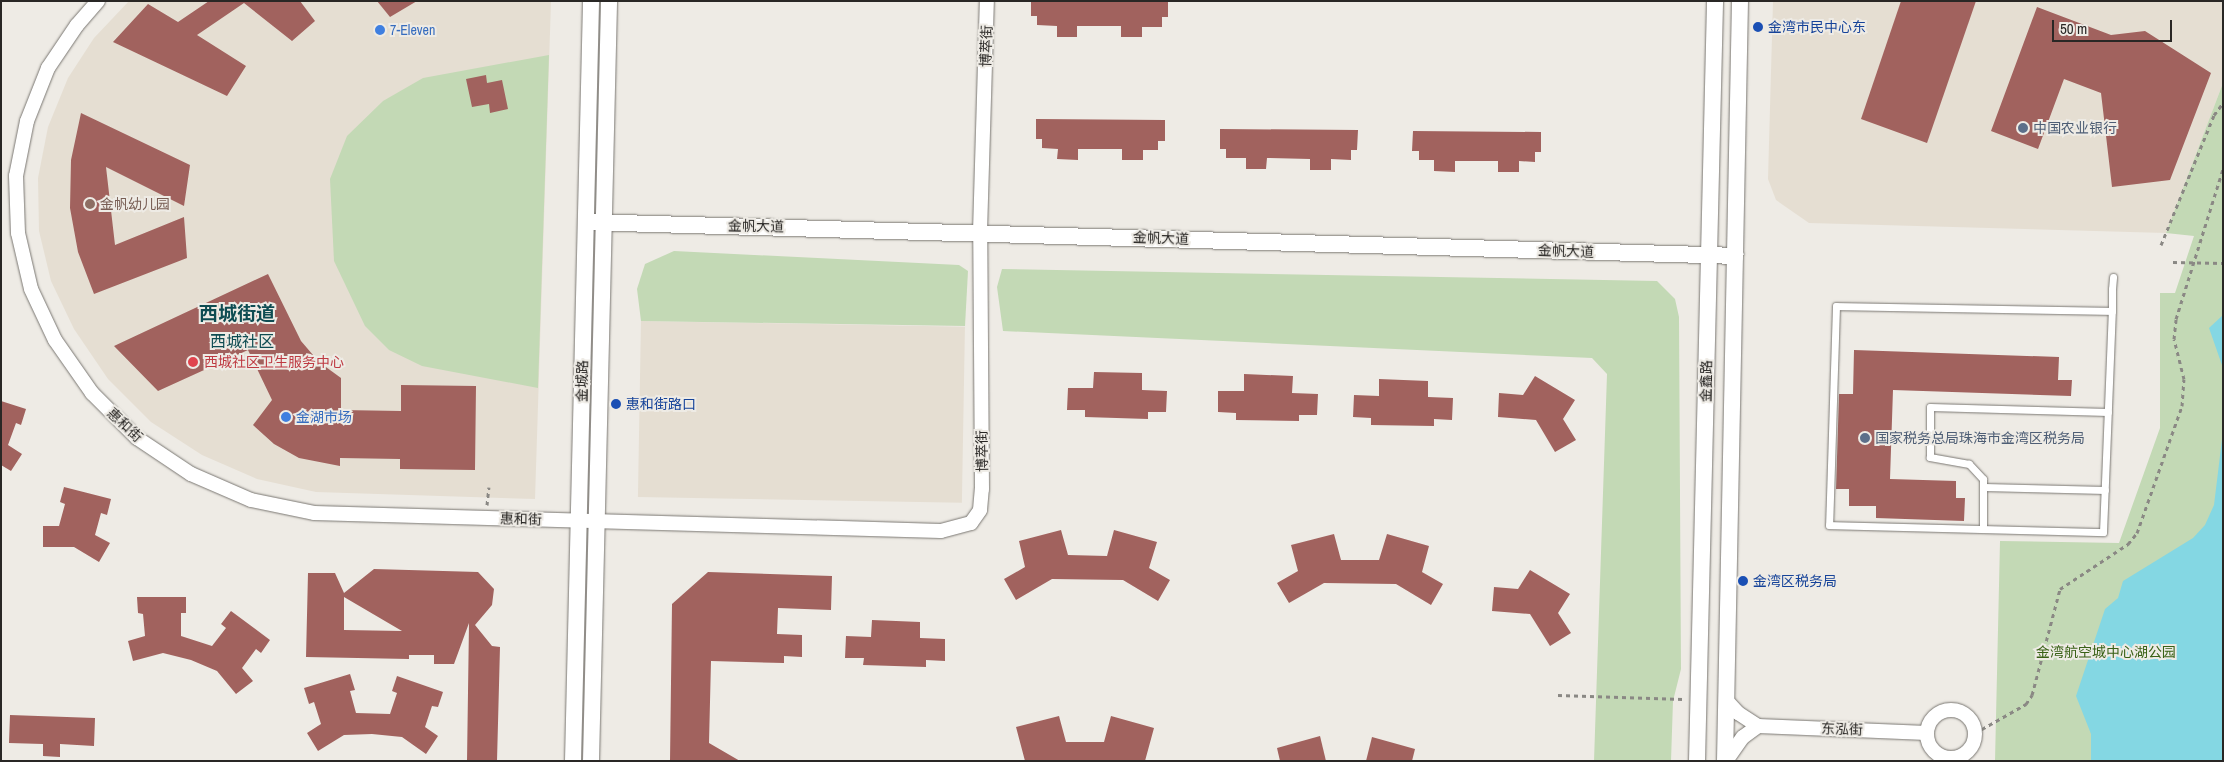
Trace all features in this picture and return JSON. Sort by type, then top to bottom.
[{"type":"street","name":"惠和街","points":[[98,1],[77,25],[48,68],[27,121],[16,176],[18,233],[31,289],[55,340],[92,393],[137,438],[191,474],[251,500],[314,513],[597,521]]},
{"type":"street","name":"金城路","points":[[572,761],[591,1]]},
{"type":"street","name":"金城路","points":[[591,761],[609,1]]},
{"type":"street","name":"博萃街","points":[[597,521],[941,531],[971,523],[980,510],[982,489],[980,232],[987,1]]},
{"type":"street","name":"金鑫路","points":[[1698,761],[1714,1]]},
{"type":"street","name":"金鑫路","points":[[1725,761],[1740,1]]},
{"type":"street","name":"金帆大道","points":[[586,222],[980,232],[1735,256]]},
{"type":"street","points":[[1725,761],[1743,737],[1758,726],[1738,713],[1726,700]]},
{"type":"street","points":[[1955,710],[1969,718],[1975,733],[1971,747],[1951,758],[1936,753],[1927,732],[1928,725],[1939,712],[1955,710]]},
{"type":"street","name":"东泓街","points":[[1758,726],[1927,732]]},
{"type":"lane","points":[[2112,311],[1836,306],[1829,525],[2103,532],[2104,490],[2108,412],[2112,311],[2113,277]]},
{"type":"lane","points":[[1983,529],[1984,487],[1974,467],[1930,457],[1930,406],[2108,412]]},
{"type":"lane","points":[[1984,487],[2104,490]]},
{"type":"path","points":[[2161,245],[2214,115],[2223,103]]},
{"type":"path","points":[[1975,733],[2026,704],[2060,589],[2128,544],[2137,533],[2182,406],[2184,379],[2174,340],[2176,319],[2223,169]]},
{"type":"path","points":[[2173,262],[2223,263]]},
{"type":"path","points":[[1558,695],[1698,699]]},
{"type":"shaded area","points":[[129,1],[551,1],[535,499],[316,492],[257,479],[202,455],[151,422],[108,379],[74,329],[51,281],[39,231],[38,178],[48,127],[68,78],[94,38]]},
{"type":"shaded area","points":[[1773,1],[2223,1],[2223,83],[2166,233],[1809,223],[1776,200],[1768,179]]},
{"type":"shaded area","points":[[641,321],[965,327],[962,503],[638,497]]},
{"type":"green space","points":[[549,55],[538,388],[422,366],[389,350],[365,326],[334,261],[330,179],[347,136],[383,101],[423,78]]},
{"type":"green space","name":"金湾航空城中心湖公园","points":[[2223,83],[2223,761],[1995,761],[2000,541],[2119,543],[2160,428],[2160,293],[2175,293],[2194,236],[2166,233]]},
{"type":"green space","points":[[674,251],[959,265],[968,271],[965,326],[641,321],[637,289],[645,264]]},
{"type":"green space","points":[[1002,269],[1657,281],[1675,299],[1679,317],[1681,669],[1673,701],[1671,761],[1594,761],[1607,374],[1592,358],[1003,331],[997,287]]},
{"type":"water","points":[[2223,315],[2223,368],[2209,328]]},
{"type":"water","points":[[2223,431],[2223,761],[2091,761],[2091,734],[2076,696],[2105,609],[2118,598],[2123,581],[2193,538],[2205,525],[2214,505]]},
{"type":"building","points":[[209,1],[300,1],[315,21],[292,41],[244,3],[197,35],[246,66],[227,96],[113,42],[148,4],[178,22]]},
{"type":"building","points":[[377,1],[417,1],[390,17]]},
{"type":"building","points":[[1031,1],[1168,1],[1168,17],[1162,17],[1162,27],[1142,27],[1142,37],[1121,37],[1121,26],[1077,26],[1077,37],[1057,37],[1057,26],[1037,25],[1037,16],[1031,16]]},
{"type":"building","points":[[1901,1],[1976,1],[1927,143],[1861,119]]},
{"type":"building","points":[[2037,7],[2111,35],[2145,31],[2211,73],[2170,180],[2112,187],[2101,93],[2064,79],[2038,149],[1991,131]]},
{"type":"building","points":[[486,75],[487,83],[502,80],[508,109],[490,113],[489,104],[472,107],[466,79]]},
{"type":"building","name":"金帆幼儿园","points":[[81,113],[190,165],[184,206],[106,167],[115,245],[184,217],[187,258],[94,294],[78,252],[70,208],[71,160]]},
{"type":"building","points":[[1036,119],[1165,120],[1165,141],[1158,141],[1158,150],[1143,150],[1143,160],[1122,160],[1122,149],[1078,149],[1078,160],[1057,159],[1058,149],[1042,148],[1042,139],[1036,139]]},
{"type":"building","points":[[1220,129],[1358,130],[1357,150],[1351,150],[1351,160],[1331,159],[1331,170],[1310,170],[1310,159],[1267,158],[1266,169],[1246,169],[1246,158],[1226,158],[1226,149],[1220,149]]},
{"type":"building","points":[[1413,131],[1541,132],[1541,152],[1535,152],[1535,162],[1519,161],[1519,172],[1498,172],[1498,161],[1455,161],[1455,172],[1434,171],[1434,160],[1419,160],[1419,151],[1412,151]]},
{"type":"building","points":[[268,274],[301,341],[319,362],[341,378],[341,410],[401,411],[401,385],[476,386],[475,470],[400,469],[400,459],[340,458],[340,466],[299,458],[274,444],[253,425],[272,400],[248,350],[158,391],[114,346]]},
{"type":"building","name":"国家税务总局珠海市金湾区税务局","points":[[1854,350],[2059,357],[2058,380],[2072,380],[2071,396],[1893,390],[1890,479],[1956,481],[1956,498],[1965,498],[1964,521],[1876,518],[1876,506],[1849,506],[1849,489],[1836,489],[1839,394],[1853,394]]},
{"type":"building","points":[[1094,372],[1142,373],[1142,390],[1167,391],[1166,412],[1148,412],[1148,419],[1085,417],[1085,410],[1067,410],[1068,388],[1093,388]]},
{"type":"building","points":[[1244,374],[1293,376],[1292,393],[1318,394],[1317,415],[1299,415],[1299,421],[1236,420],[1236,413],[1218,412],[1218,391],[1244,391]]},
{"type":"building","points":[[1535,376],[1575,400],[1563,419],[1576,440],[1555,452],[1536,420],[1498,417],[1499,393],[1523,395]]},
{"type":"building","points":[[1379,379],[1428,381],[1428,397],[1453,398],[1452,420],[1434,419],[1434,426],[1371,425],[1371,418],[1353,417],[1354,395],[1379,396]]},
{"type":"building","points":[[1,401],[26,409],[21,425],[16,423],[8,445],[22,454],[11,471],[1,465]]},
{"type":"building","points":[[64,487],[111,499],[107,515],[101,513],[95,535],[110,543],[99,562],[74,547],[43,547],[43,526],[59,526],[65,504],[60,502]]},
{"type":"building","points":[[1061,530],[1068,555],[1107,556],[1114,530],[1157,542],[1149,568],[1170,580],[1158,601],[1123,580],[1052,579],[1016,600],[1004,579],[1025,567],[1019,541]]},
{"type":"building","points":[[1334,534],[1341,560],[1379,560],[1387,534],[1429,546],[1422,572],[1443,584],[1431,605],[1396,584],[1324,583],[1289,603],[1277,583],[1298,571],[1291,545]]},
{"type":"building","points":[[374,569],[478,572],[494,589],[492,605],[475,625],[492,646],[500,647],[497,761],[467,761],[469,623],[454,664],[434,664],[434,655],[409,655],[409,659],[306,657],[308,573],[335,573],[344,593]],"holes":[[[344,597],[402,631],[344,630]]]},
{"type":"building","points":[[1530,570],[1570,594],[1558,613],[1571,633],[1550,646],[1530,614],[1492,611],[1494,587],[1518,589]]},
{"type":"building","points":[[708,572],[832,576],[831,610],[778,608],[777,634],[802,635],[802,657],[784,656],[784,663],[711,661],[709,743],[740,761],[670,761],[672,604]]},
{"type":"building","points":[[137,597],[186,597],[186,613],[181,613],[181,636],[212,646],[226,628],[221,624],[231,611],[270,640],[261,653],[256,649],[242,668],[253,681],[236,694],[217,671],[191,660],[163,653],[133,661],[128,641],[145,636],[143,614],[138,613]]},
{"type":"building","points":[[872,620],[920,622],[920,638],[945,639],[945,661],[926,660],[926,667],[863,665],[864,658],[845,658],[846,636],[871,637]]},
{"type":"building","points":[[350,674],[355,690],[350,691],[356,713],[390,714],[397,693],[392,691],[397,676],[443,692],[438,707],[432,706],[425,727],[438,736],[426,754],[402,737],[372,734],[344,735],[318,751],[307,733],[321,724],[314,702],[309,704],[304,688]]},
{"type":"building","points":[[10,715],[95,718],[94,746],[60,744],[60,757],[43,756],[43,744],[9,743]]},
{"type":"building","points":[[1059,716],[1066,742],[1104,742],[1111,716],[1154,728],[1145,761],[1025,761],[1016,727]]},
{"type":"building","points":[[1320,736],[1326,761],[1280,761],[1277,748]]},
{"type":"building","points":[[1372,737],[1415,749],[1412,761],[1366,761]]},
{"type":"place","name":"金湾市民中心东","points":[[1758,27]]},
{"type":"place","name":"7-Eleven","points":[[380,30]]},
{"type":"place","name":"中国农业银行","points":[[2023,128]]},
{"type":"place","name":"金帆幼儿园","points":[[90,204]]},
{"type":"place","name":"西城社区卫生服务中心","points":[[193,362]]},
{"type":"place","name":"惠和街路口","points":[[616,404]]},
{"type":"place","name":"金湖市场","points":[[286,417]]},
{"type":"place","name":"国家税务总局珠海市金湾区税务局","points":[[1865,438]]},
{"type":"place","name":"金湾区税务局","points":[[1743,581]]},
{"type":"district","name":"西城街道","points":[[237,314]]},
{"type":"district","name":"西城社区","points":[[242,341]]}]
